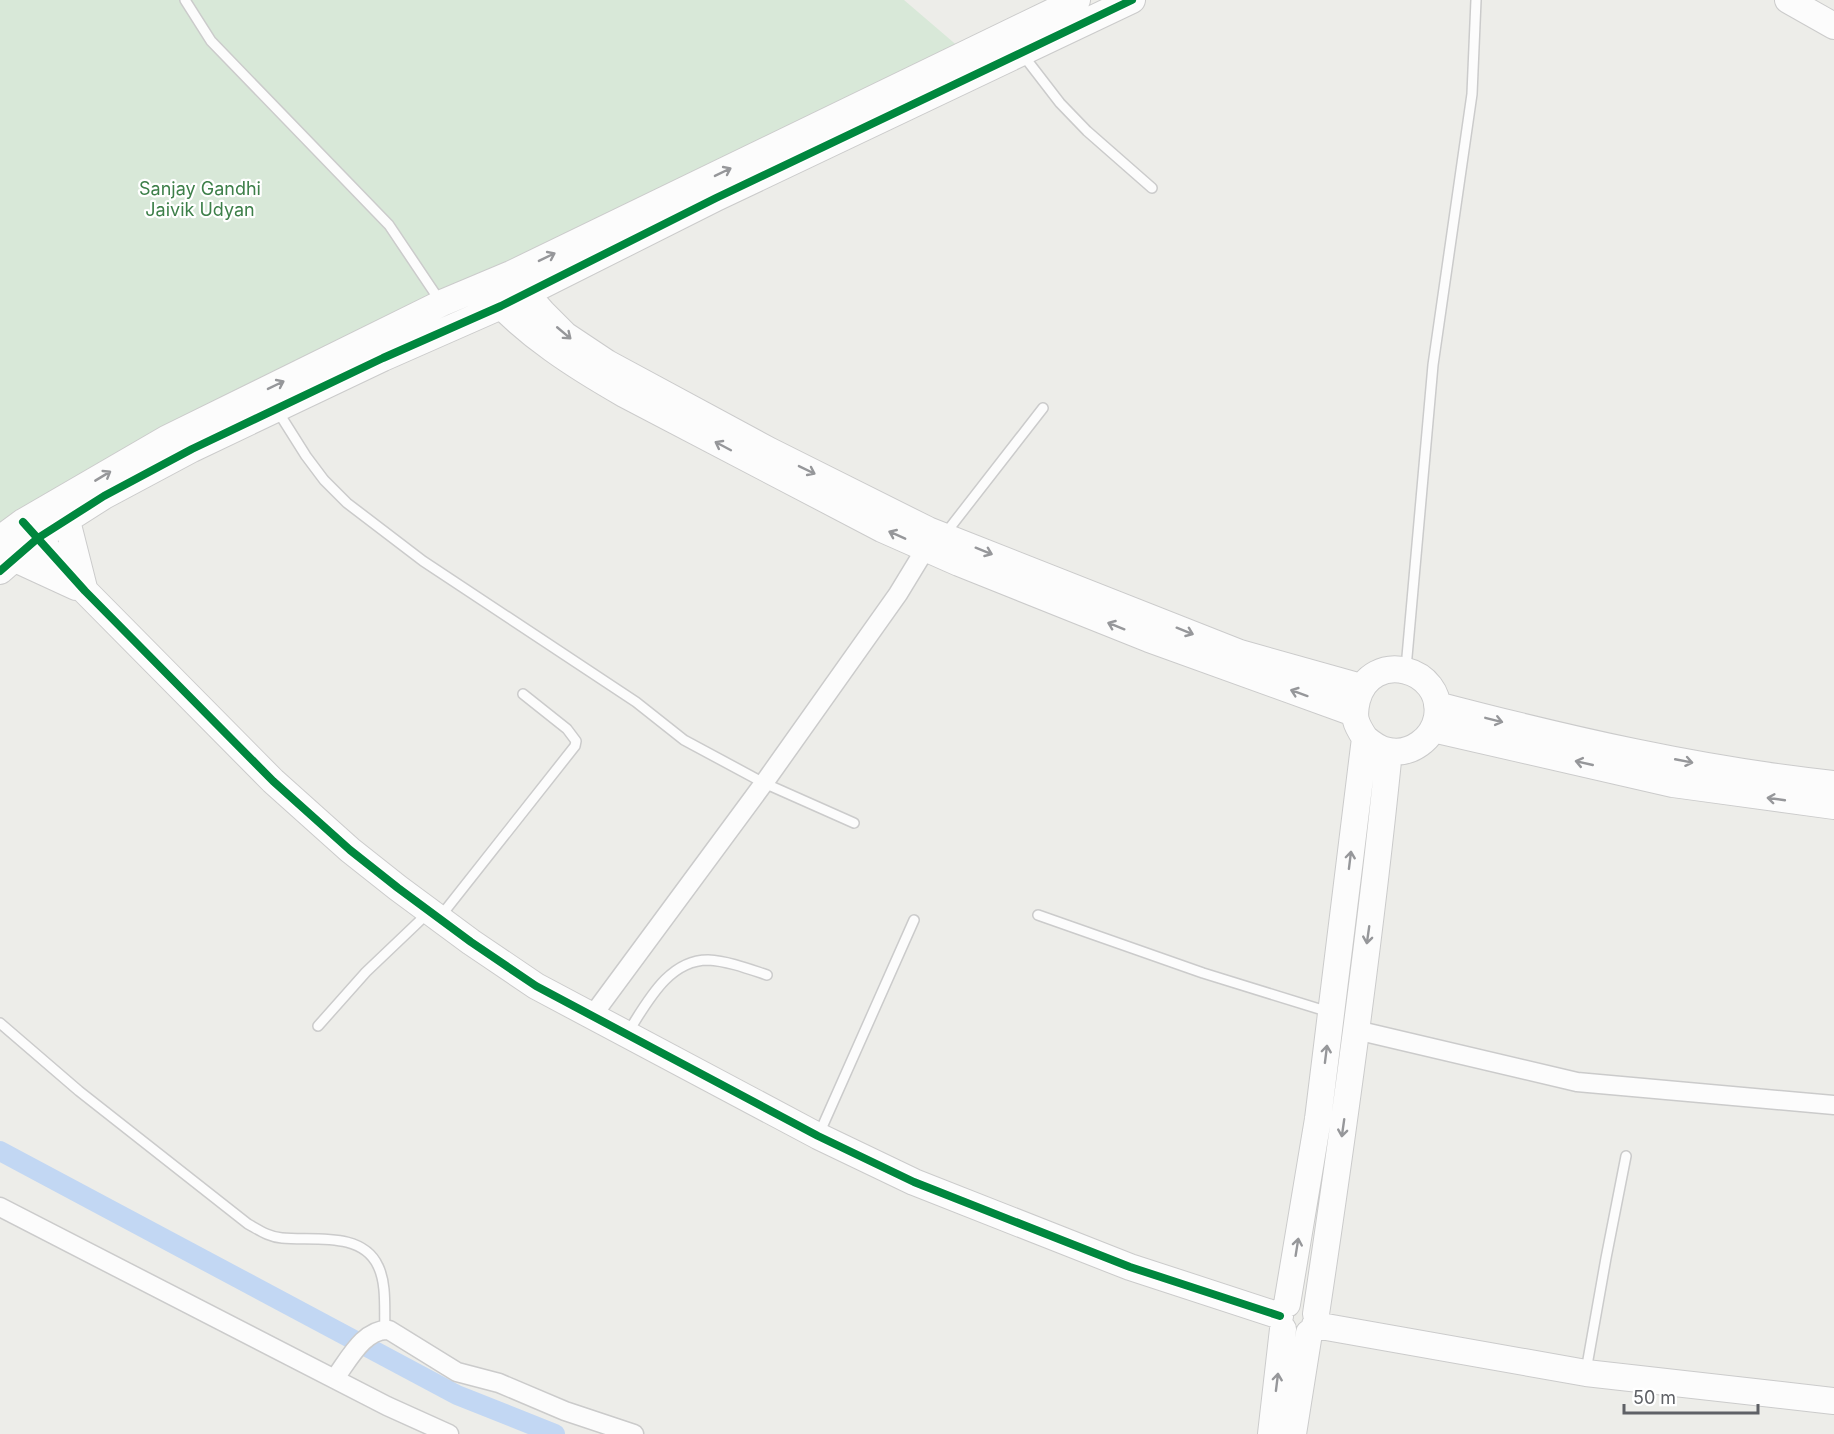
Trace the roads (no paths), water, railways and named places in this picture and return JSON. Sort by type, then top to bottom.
[{"type":"street","points":[[85,591],[4,555],[31,530],[65,510],[166,439],[448,315],[501,306],[518,284],[1077,0]]},
{"type":"street","points":[[65,510],[104,496],[192,449],[383,358],[448,315],[483,286],[518,284],[716,198],[1132,0]]},
{"type":"street","points":[[1788,0],[1834,26]]},
{"type":"street","points":[[518,284],[565,335],[607,363],[935,542],[1149,639],[1354,713]]},
{"type":"street","points":[[483,286],[527,330],[583,370],[624,394],[882,529],[935,542],[1240,652],[1361,687]]},
{"type":"street","points":[[65,510],[85,591]]},
{"type":"street","points":[[31,530],[85,591],[273,781],[350,850],[435,915],[536,986],[818,1136],[914,1182],[1119,1263],[1284,1316],[1295,1336],[1302,1336],[1313,1324]]},
{"type":"street","points":[[592,1016],[764,783],[935,542]]},
{"type":"street","points":[[1393,669],[1406,670],[1427,683],[1434,693],[1435,717],[1425,740],[1402,752],[1389,752],[1376,747],[1365,738],[1357,727],[1354,713],[1361,687],[1369,678],[1381,671],[1393,669]]},
{"type":"street","points":[[1435,717],[1550,734],[1682,761],[1834,784]]},
{"type":"street","points":[[1435,717],[1673,784],[1834,806]]},
{"type":"street","points":[[1271,1434],[1284,1316],[1317,1119],[1365,738]]},
{"type":"street","points":[[1293,1434],[1313,1324],[1356,1030],[1379,853],[1389,752]]},
{"type":"street","points":[[1356,1030],[1577,1083],[1834,1105]]},
{"type":"street","points":[[0,1207],[387,1406],[448,1434]]},
{"type":"street","points":[[1284,1316],[1301,1301],[1307,1303],[1313,1324]]},
{"type":"street","points":[[1313,1324],[1586,1373],[1834,1401]]},
{"type":"street","points":[[335,1378],[367,1336],[375,1331],[385,1330],[393,1332],[457,1372],[499,1383],[565,1411],[633,1434]]},
{"type":"lane","points":[[185,0],[211,41],[389,225],[448,315]]},
{"type":"lane","points":[[1406,670],[1433,365],[1472,94],[1476,0]]},
{"type":"lane","points":[[1022,53],[1060,104],[1152,188]]},
{"type":"lane","points":[[935,542],[1043,408]]},
{"type":"lane","points":[[277,410],[324,480],[347,502],[413,554],[636,702],[684,740],[764,783],[854,823]]},
{"type":"lane","points":[[318,1026],[366,972],[435,915],[575,746],[576,741],[567,729],[523,694]]},
{"type":"lane","points":[[1038,915],[1203,973],[1331,1012]]},
{"type":"lane","points":[[818,1136],[914,920]]},
{"type":"lane","points":[[627,1034],[662,984],[675,971],[690,964],[707,960],[725,962],[767,975]]},
{"type":"lane","points":[[0,1023],[79,1091],[255,1228],[283,1239],[344,1242],[357,1246],[370,1254],[378,1265],[381,1275],[385,1330]]},
{"type":"lane","points":[[1586,1373],[1626,1155]]},
{"type":"waterway","points":[[0,1151],[457,1395],[555,1434]]},
{"type":"park label","name":"Sanjay Gandhi Jaivik Udyan","points":[[200,198]]}]
